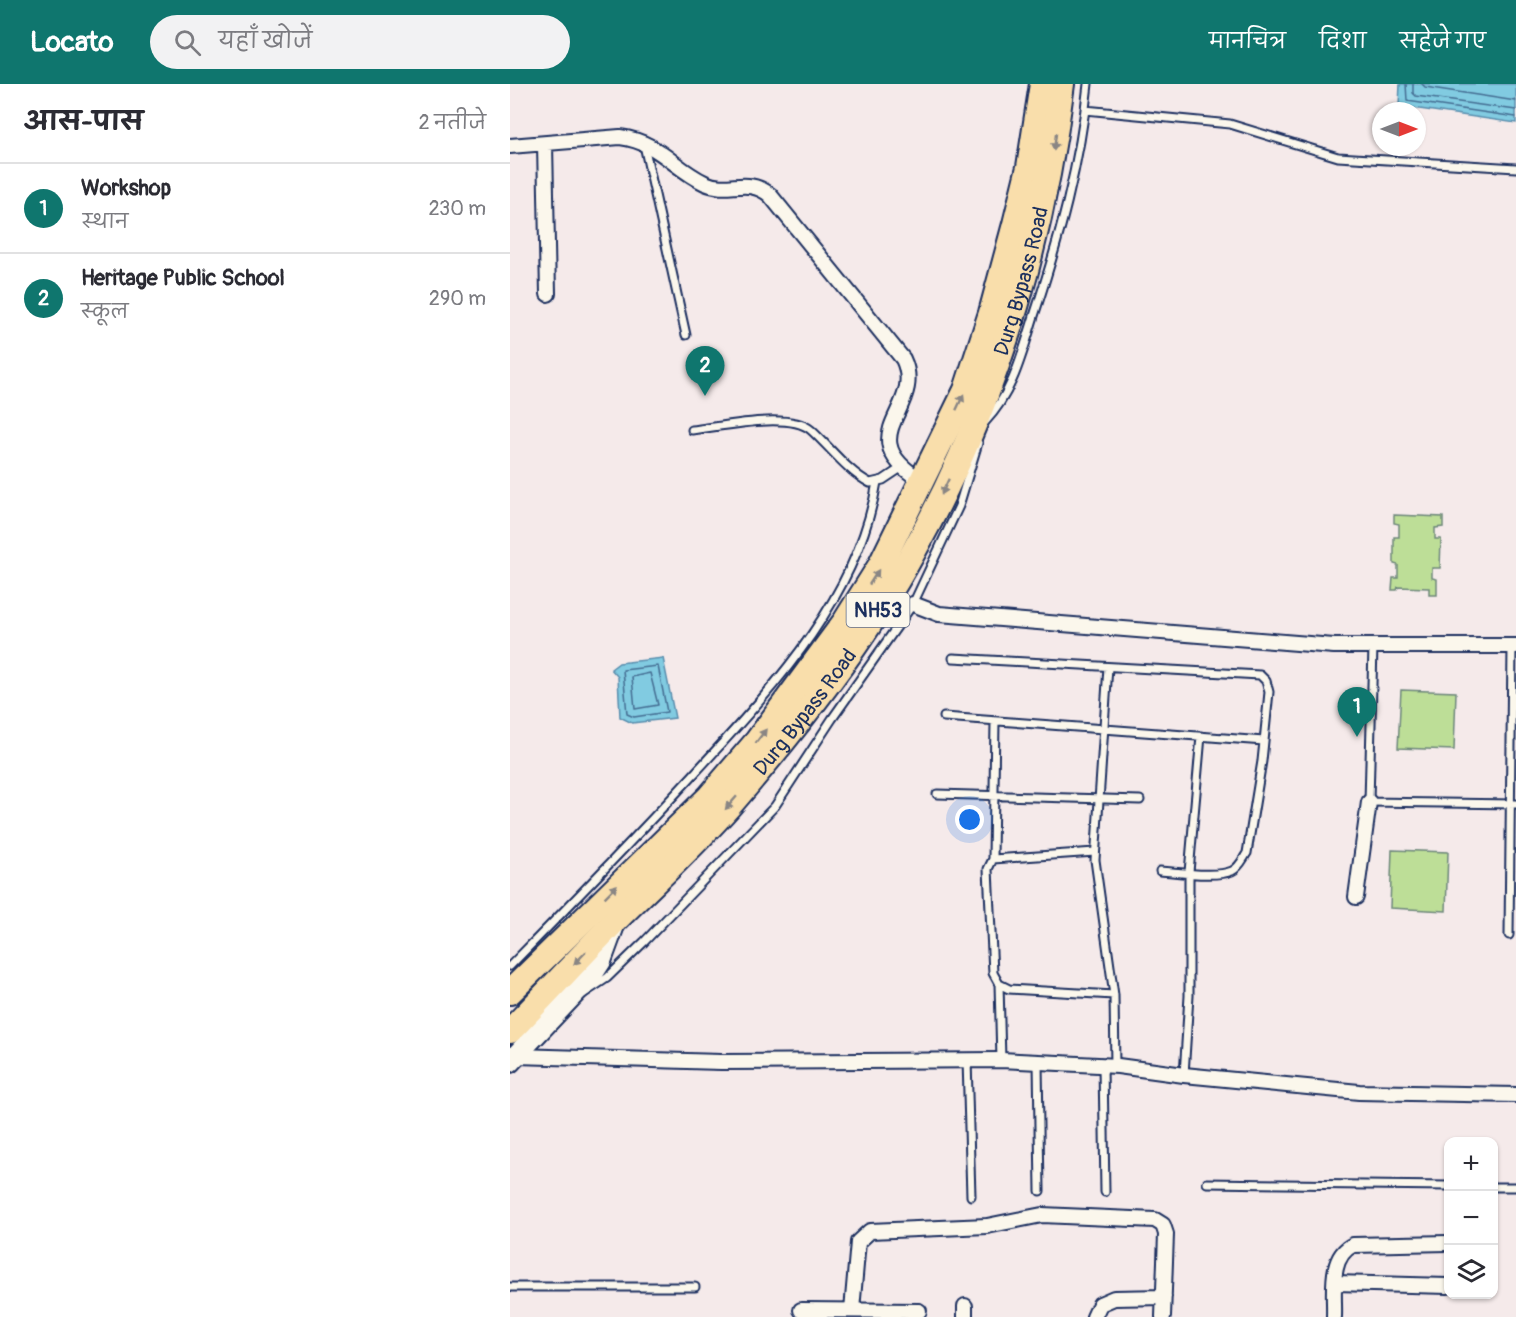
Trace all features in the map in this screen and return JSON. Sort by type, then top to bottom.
[{"type":"highway","name":"Durg Bypass Road","points":[[510,992],[709,797],[757,741],[846,620],[880,566],[966,390],[992,313],[1029,167],[1042,84]]},
{"type":"highway","name":"Durg Bypass Road","points":[[510,1032],[616,920],[676,863],[729,806],[844,661],[915,550],[977,427],[1002,354],[1032,249],[1053,158],[1062,84]]},
{"type":"street","points":[[510,146],[620,137],[643,141],[704,183],[718,187],[750,184],[760,187],[770,195],[903,359],[908,369],[907,389],[889,438],[890,447],[901,468],[922,481]]},
{"type":"street","points":[[545,144],[548,294]]},
{"type":"street","points":[[913,604],[939,614],[1334,646],[1514,646]]},
{"type":"street","points":[[1356,897],[1369,802]]},
{"type":"street","points":[[513,1059],[602,961],[616,920]]},
{"type":"street","points":[[513,1059],[721,1062],[1001,1060],[1109,1066],[1359,1092],[1516,1095]]},
{"type":"street","points":[[852,1310],[858,1242],[870,1231],[987,1226],[1042,1215],[1155,1220],[1163,1225],[1166,1234],[1163,1317]]},
{"type":"street","points":[[1334,1317],[1339,1256],[1353,1245],[1444,1243]]},
{"type":"street","points":[[1335,1283],[1444,1286]]},
{"type":"street","points":[[1094,1317],[1100,1304],[1114,1298],[1164,1297]]},
{"type":"street","points":[[801,1310],[919,1311]]},
{"type":"lane","points":[[568,1000],[592,990],[607,978],[775,806],[832,719],[913,604],[959,506],[977,427],[999,407],[1016,374],[1049,269],[1074,178],[1088,84]]},
{"type":"lane","points":[[1085,110],[1230,124],[1338,157],[1516,168]]},
{"type":"lane","points":[[643,141],[686,335]]},
{"type":"lane","points":[[692,430],[791,421],[808,428],[863,479],[878,482],[901,468]]},
{"type":"lane","points":[[510,966],[665,805],[768,692],[823,619],[855,562],[873,509],[878,482]]},
{"type":"lane","points":[[1373,646],[1369,802],[1513,804]]},
{"type":"lane","points":[[1509,935],[1514,646]]},
{"type":"lane","points":[[953,658],[1260,675],[1266,681],[1269,692],[1264,741],[1247,853],[1241,864],[1232,871],[1160,871]]},
{"type":"lane","points":[[1105,1192],[1114,995],[1095,852],[1108,667]]},
{"type":"lane","points":[[944,717],[1264,741]]},
{"type":"lane","points":[[995,721],[993,859],[988,869],[993,973],[999,984],[1001,1060]]},
{"type":"lane","points":[[1184,1075],[1189,996],[1190,872],[1201,736]]},
{"type":"lane","points":[[938,794],[1140,800]]},
{"type":"lane","points":[[993,859],[1095,852]]},
{"type":"lane","points":[[999,984],[1030,991],[1114,995]]},
{"type":"lane","points":[[967,1060],[971,1196]]},
{"type":"lane","points":[[1038,1063],[1040,1191]]},
{"type":"lane","points":[[1207,1183],[1444,1186]]},
{"type":"lane","points":[[1498,1187],[1516,1187]]},
{"type":"lane","points":[[510,1287],[694,1287]]},
{"type":"green space","points":[[1394,515],[1443,517],[1443,527],[1435,528],[1435,539],[1441,539],[1440,568],[1432,568],[1432,578],[1437,579],[1437,595],[1429,595],[1429,588],[1398,587],[1397,590],[1392,590],[1393,578],[1398,578],[1398,565],[1394,564],[1394,537],[1399,537],[1399,524],[1394,523]]},
{"type":"green space","points":[[1401,690],[1456,692],[1454,750],[1398,748]]},
{"type":"green space","points":[[1392,850],[1448,852],[1446,911],[1390,908]]},
{"type":"water","points":[[1400,84],[1516,84],[1516,123],[1426,110],[1426,102],[1399,102]]},
{"type":"water","points":[[663,658],[675,718],[632,723],[620,717],[618,677],[611,669],[619,663]]},
{"type":"place","name":"Heritage Public School","points":[[705,396]]},
{"type":"place","name":"Workshop","points":[[1357,737]]}]
